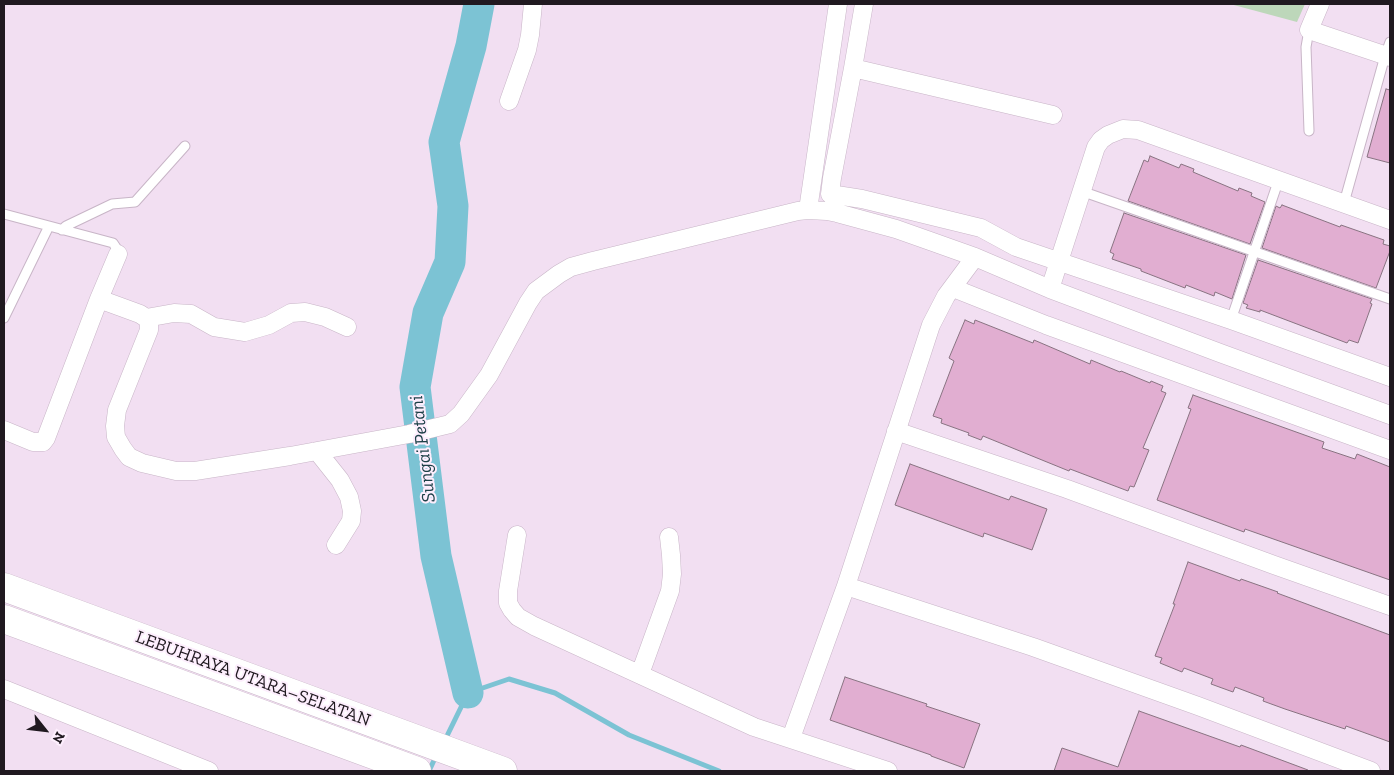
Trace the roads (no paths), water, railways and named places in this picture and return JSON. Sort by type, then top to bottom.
[{"type":"highway","name":"LEBUHRAYA UTARA–SELATAN","points":[[4,587],[496,768]]},
{"type":"highway","name":"LEBUHRAYA UTARA–SELATAN","points":[[4,619],[417,771]]},
{"type":"street","points":[[509,101],[527,50],[533,4]]},
{"type":"street","points":[[808,210],[838,4]]},
{"type":"street","points":[[829,202],[864,4]]},
{"type":"street","points":[[1320,4],[1310,30],[1388,52]]},
{"type":"street","points":[[853,68],[1053,115]]},
{"type":"street","points":[[1050,289],[1096,147],[1108,135],[1123,129],[1138,130],[1390,220]]},
{"type":"street","points":[[99,299],[140,314],[149,322],[149,330],[117,410],[116,437],[129,457],[142,463],[176,471],[195,471],[317,451],[409,434],[450,424],[461,414],[489,375],[536,291],[571,267],[808,210],[829,202],[862,199],[981,228],[1016,246],[1389,374]]},
{"type":"street","points":[[829,202],[896,229],[975,257],[1050,289],[1390,415]]},
{"type":"street","points":[[4,430],[33,442],[42,442],[46,438],[118,254]]},
{"type":"street","points":[[791,738],[846,586],[931,325],[946,296],[975,257]]},
{"type":"street","points":[[953,288],[1046,325],[1390,450]]},
{"type":"street","points":[[146,318],[174,313],[190,314],[214,327],[245,332],[269,326],[291,313],[304,312],[325,317],[347,327]]},
{"type":"street","points":[[896,431],[1067,489],[1390,606]]},
{"type":"street","points":[[317,451],[340,480],[349,497],[352,511],[351,521],[336,545]]},
{"type":"street","points":[[517,535],[508,591],[508,603],[518,617],[754,727],[888,771]]},
{"type":"street","points":[[640,674],[670,591],[672,574],[668,537]]},
{"type":"street","points":[[846,586],[1042,650],[1371,771]]},
{"type":"street","points":[[4,689],[209,771]]},
{"type":"lane","points":[[1309,131],[1306,47],[1310,30]]},
{"type":"lane","points":[[1344,203],[1388,52]]},
{"type":"lane","points":[[62,230],[66,226],[112,204],[135,202],[185,146]]},
{"type":"lane","points":[[1231,320],[1278,179]]},
{"type":"lane","points":[[1081,191],[1390,299]]},
{"type":"lane","points":[[4,214],[113,243],[118,254]]},
{"type":"lane","points":[[4,318],[48,226]]},
{"type":"waterway","name":"Sungai Petani","points":[[468,693],[436,556],[415,387],[428,313],[450,262],[453,206],[444,142],[471,46],[479,4]]},
{"type":"waterway","points":[[444,742],[468,693],[509,679],[555,693],[629,735],[719,771]]},
{"type":"waterway","name":"Sungai Petani","points":[[429,771],[436,756]]}]
